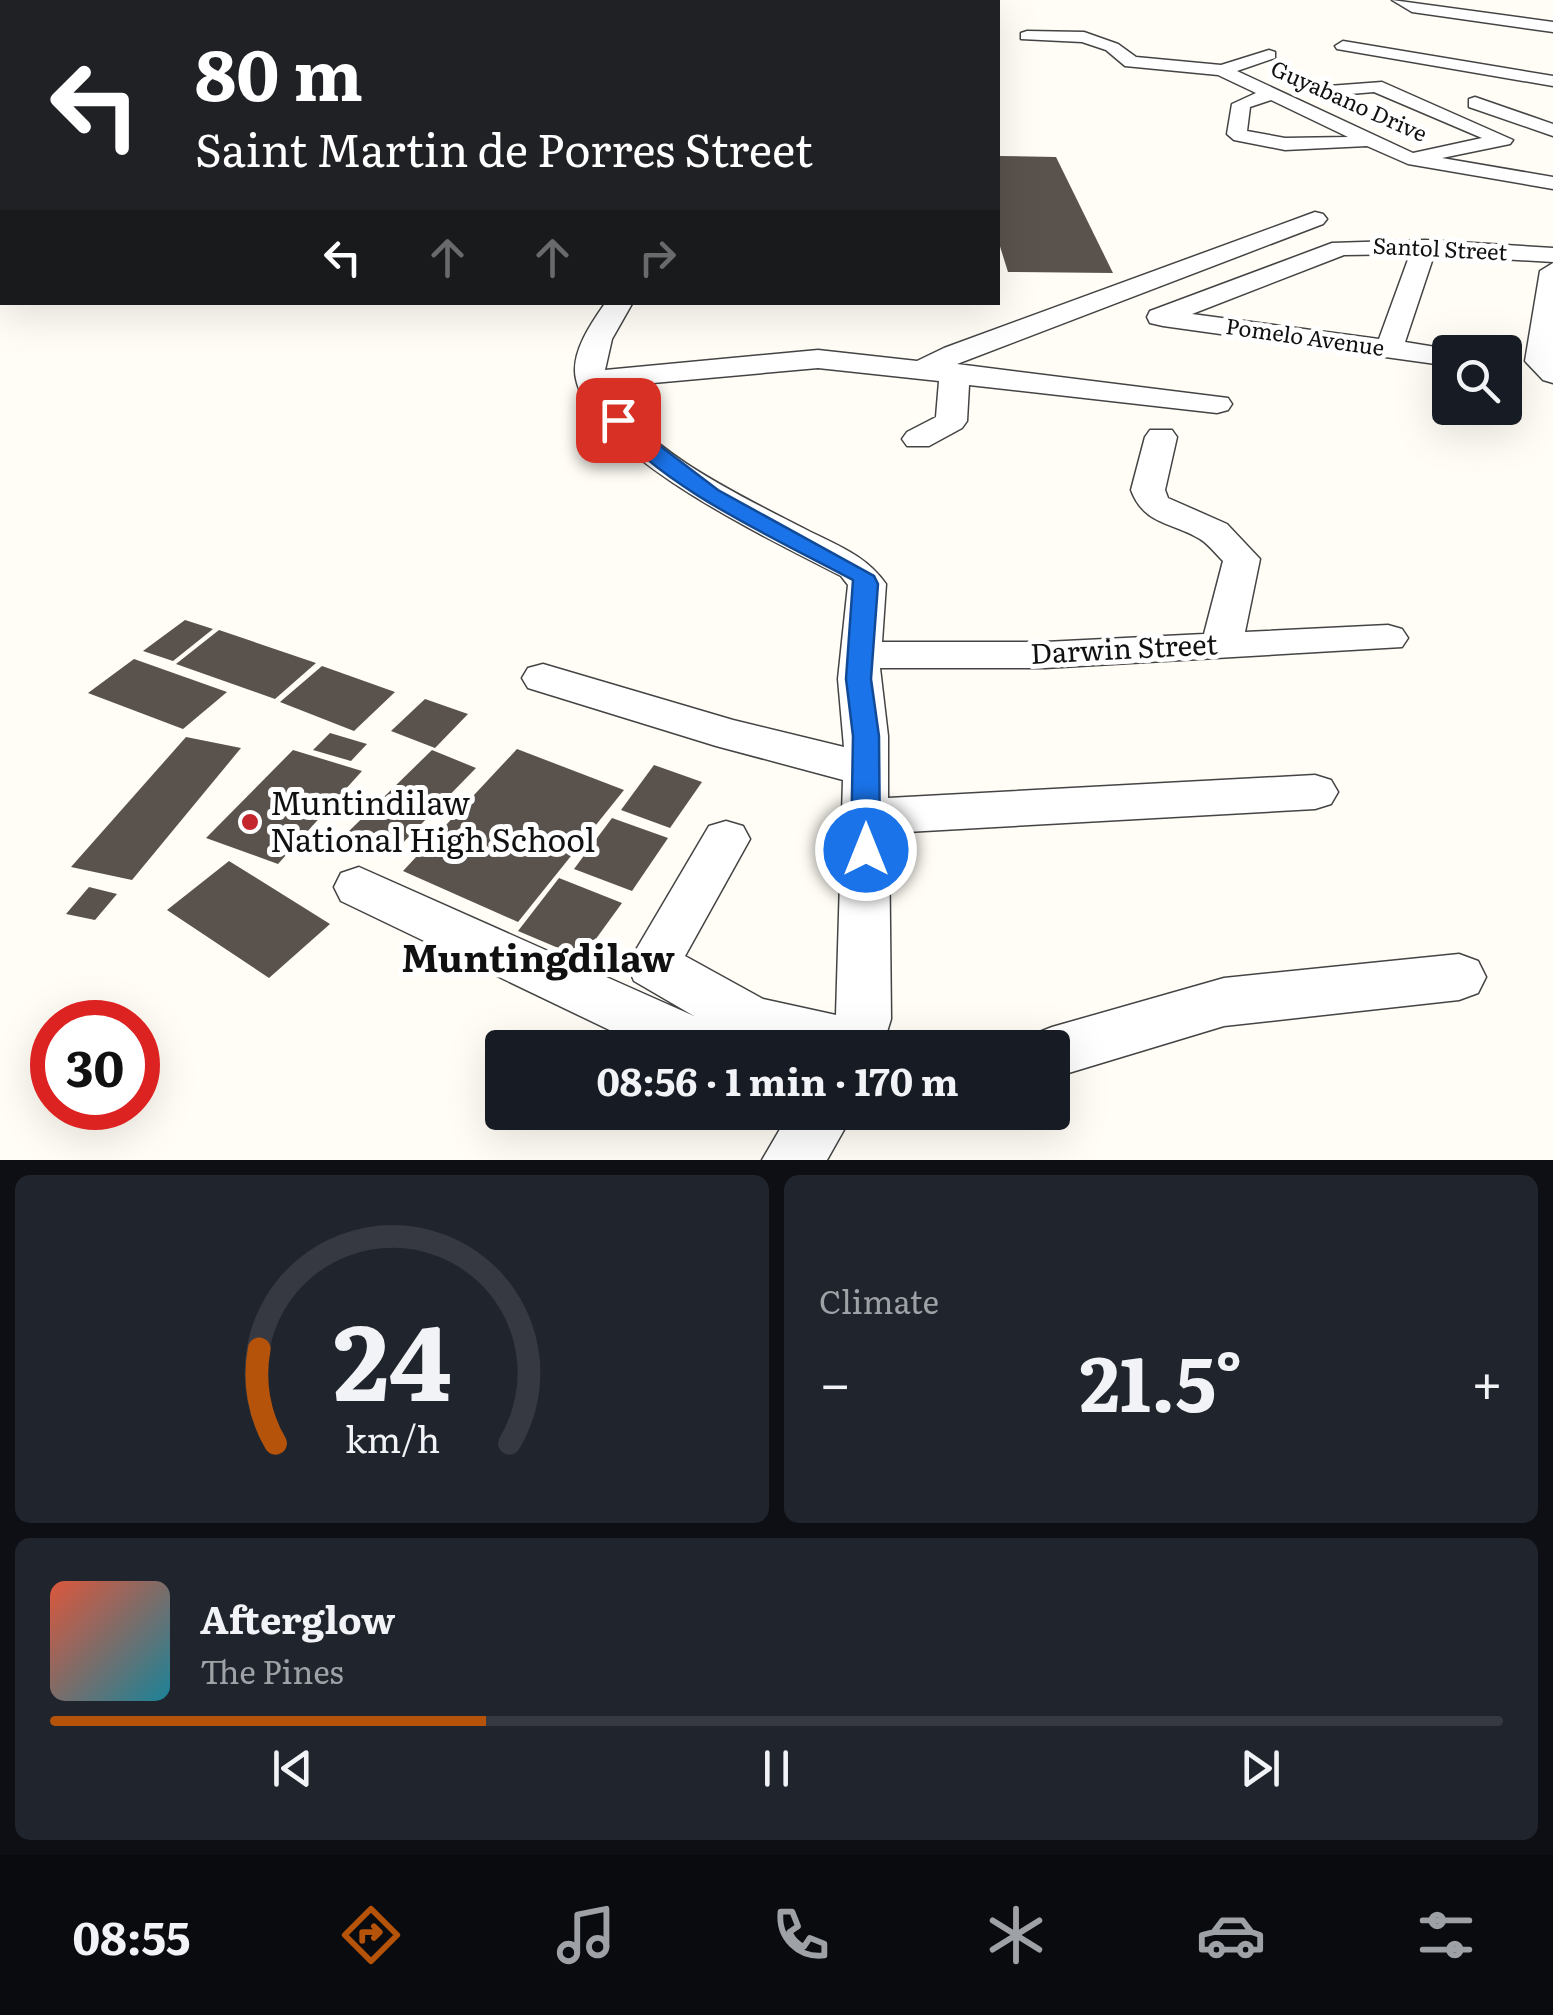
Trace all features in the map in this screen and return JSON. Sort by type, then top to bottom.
[{"type":"street","points":[[1399,0],[1412,8],[1553,27]]},
{"type":"street","points":[[1027,36],[1084,38],[1112,47],[1132,62],[1222,70],[1269,55]]},
{"type":"street","points":[[1343,46],[1550,80]]},
{"type":"street","points":[[1370,50],[1368,59],[1372,64],[1409,78]]},
{"type":"street","name":"Guyabano Drive","points":[[1222,70],[1408,158],[1553,183]]},
{"type":"street","points":[[1502,112],[1550,80]]},
{"type":"street","points":[[1364,114],[1315,92],[1376,86],[1504,140],[1408,158]]},
{"type":"street","points":[[1268,95],[1241,104],[1238,134],[1285,144],[1370,142]]},
{"type":"street","points":[[1465,99],[1553,130]]},
{"type":"street","points":[[1413,136],[1446,151]]},
{"type":"street","points":[[922,370],[954,354],[1315,219]]},
{"type":"street","name":"Santol Street","points":[[1160,317],[1321,253],[1364,245],[1553,256]]},
{"type":"street","points":[[1389,349],[1425,247]]},
{"type":"street","points":[[1522,363],[1548,365],[1553,272]]},
{"type":"street","points":[[618,305],[601,332],[590,380],[602,402],[634,437],[711,494],[862,576],[867,584],[860,655],[866,817],[864,1020],[861,1030]]},
{"type":"street","name":"Pomelo Avenue","points":[[1160,317],[1432,355]]},
{"type":"street","points":[[590,380],[818,359],[1217,404]]},
{"type":"street","points":[[918,440],[952,421],[955,372]]},
{"type":"street","points":[[1161,436],[1148,490],[1153,503],[1166,513],[1214,532],[1242,559],[1222,644]]},
{"type":"street","name":"Darwin Street","points":[[860,655],[1046,655],[1388,638]]},
{"type":"street","points":[[543,678],[731,735],[865,769]]},
{"type":"street","points":[[866,817],[1315,792]]},
{"type":"street","points":[[726,839],[653,964],[752,1022],[786,1030]]},
{"type":"street","points":[[360,888],[668,1030]]},
{"type":"street","points":[[1070,1049],[1224,1002],[1459,977]]},
{"type":"street","points":[[792,1160],[813,1130]]},
{"type":"building","points":[[1000,156],[1056,157],[1113,273],[1008,272],[1000,246]]},
{"type":"building","points":[[185,620],[213,629],[173,661],[143,651]]},
{"type":"building","points":[[219,630],[316,663],[275,699],[176,664]]},
{"type":"building","points":[[134,659],[227,692],[183,729],[88,693]]},
{"type":"building","points":[[322,666],[395,692],[354,731],[280,702]]},
{"type":"building","points":[[425,699],[468,714],[435,748],[391,731]]},
{"type":"building","points":[[330,733],[367,744],[351,761],[313,750]]},
{"type":"building","points":[[186,737],[241,748],[132,880],[71,867]]},
{"type":"building","points":[[517,749],[624,790],[518,922],[403,871]]},
{"type":"building","points":[[293,750],[362,771],[278,864],[206,838]]},
{"type":"building","points":[[432,750],[476,768],[391,855],[345,835]]},
{"type":"building","points":[[654,765],[702,782],[670,828],[621,810]]},
{"type":"building","points":[[612,818],[668,838],[632,891],[574,869]]},
{"type":"building","points":[[229,861],[330,924],[269,978],[167,910]]},
{"type":"building","points":[[559,878],[622,903],[582,958],[518,931]]},
{"type":"building","points":[[89,887],[117,894],[95,920],[66,914]]},
{"type":"place","name":"Muntindilaw National High School","points":[[250,822]]},
{"type":"district","name":"Muntingdilaw","points":[[538,959]]},
{"type":"route","points":[[618,420],[634,437],[711,494],[854,568],[867,584],[858,679],[866,736],[866,850]]}]
